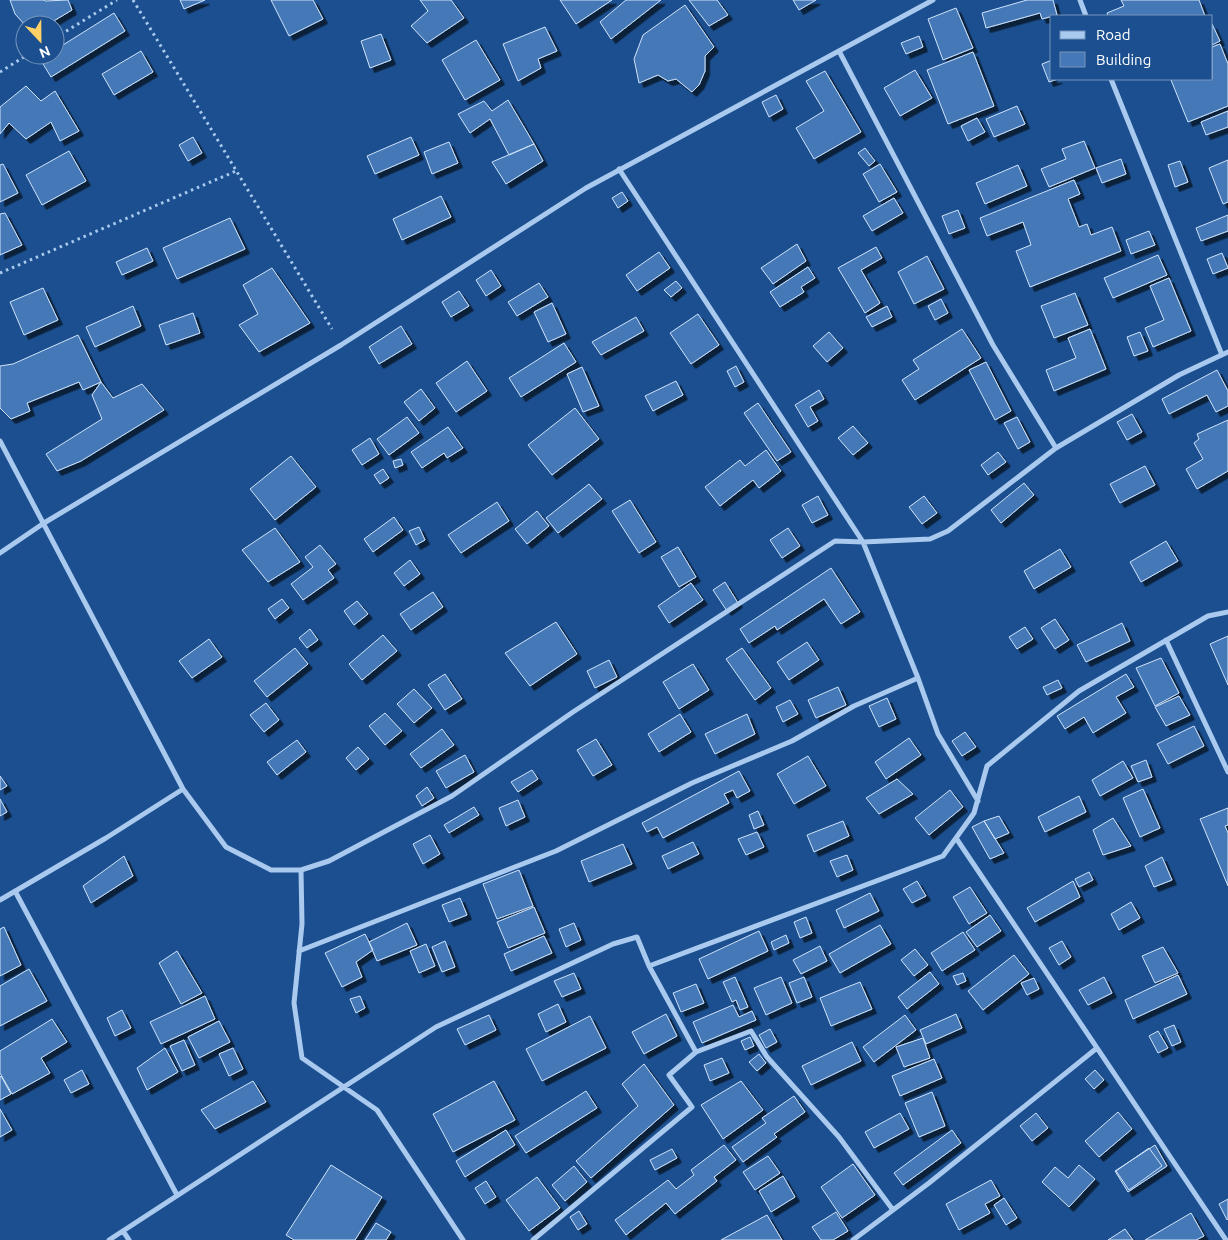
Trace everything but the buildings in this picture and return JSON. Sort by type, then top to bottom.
[{"type":"street","points":[[0,553],[44,523],[341,345],[586,188],[933,0]]},
{"type":"street","points":[[1080,0],[1086,15]]},
{"type":"street","points":[[839,51],[993,345],[1056,448]]},
{"type":"street","points":[[1111,80],[1222,355]]},
{"type":"street","points":[[619,169],[863,542],[918,678],[938,734],[978,801]]},
{"type":"street","points":[[0,441],[183,789],[226,847],[271,870],[301,870],[329,860],[452,796],[573,712],[835,541],[863,542],[930,539],[948,531],[1056,448],[1179,375],[1228,352]]},
{"type":"street","points":[[650,966],[943,856],[974,813],[987,766],[1079,691],[1208,616],[1228,612]]},
{"type":"street","points":[[1166,640],[1228,772]]},
{"type":"street","points":[[299,951],[556,851],[692,783],[792,741],[854,706],[918,678]]},
{"type":"street","points":[[0,900],[106,838],[183,789]]},
{"type":"street","points":[[956,838],[1226,1240]]},
{"type":"street","points":[[301,870],[302,924],[294,1003],[302,1058],[377,1110],[463,1240]]},
{"type":"street","points":[[15,891],[177,1195]]},
{"type":"street","points":[[109,1240],[436,1027],[613,944],[637,937],[650,966],[696,1052]]},
{"type":"street","points":[[533,1240],[692,1107],[669,1075],[696,1052],[751,1030],[766,1057],[839,1137],[893,1210]]},
{"type":"street","points":[[853,1240],[929,1183],[1097,1048]]},
{"type":"street","points":[[123,1231],[129,1240]]},
{"type":"path","points":[[65,32],[117,0]]},
{"type":"path","points":[[133,0],[341,345]]},
{"type":"path","points":[[0,72],[15,63]]},
{"type":"path","points":[[0,273],[236,171]]}]
